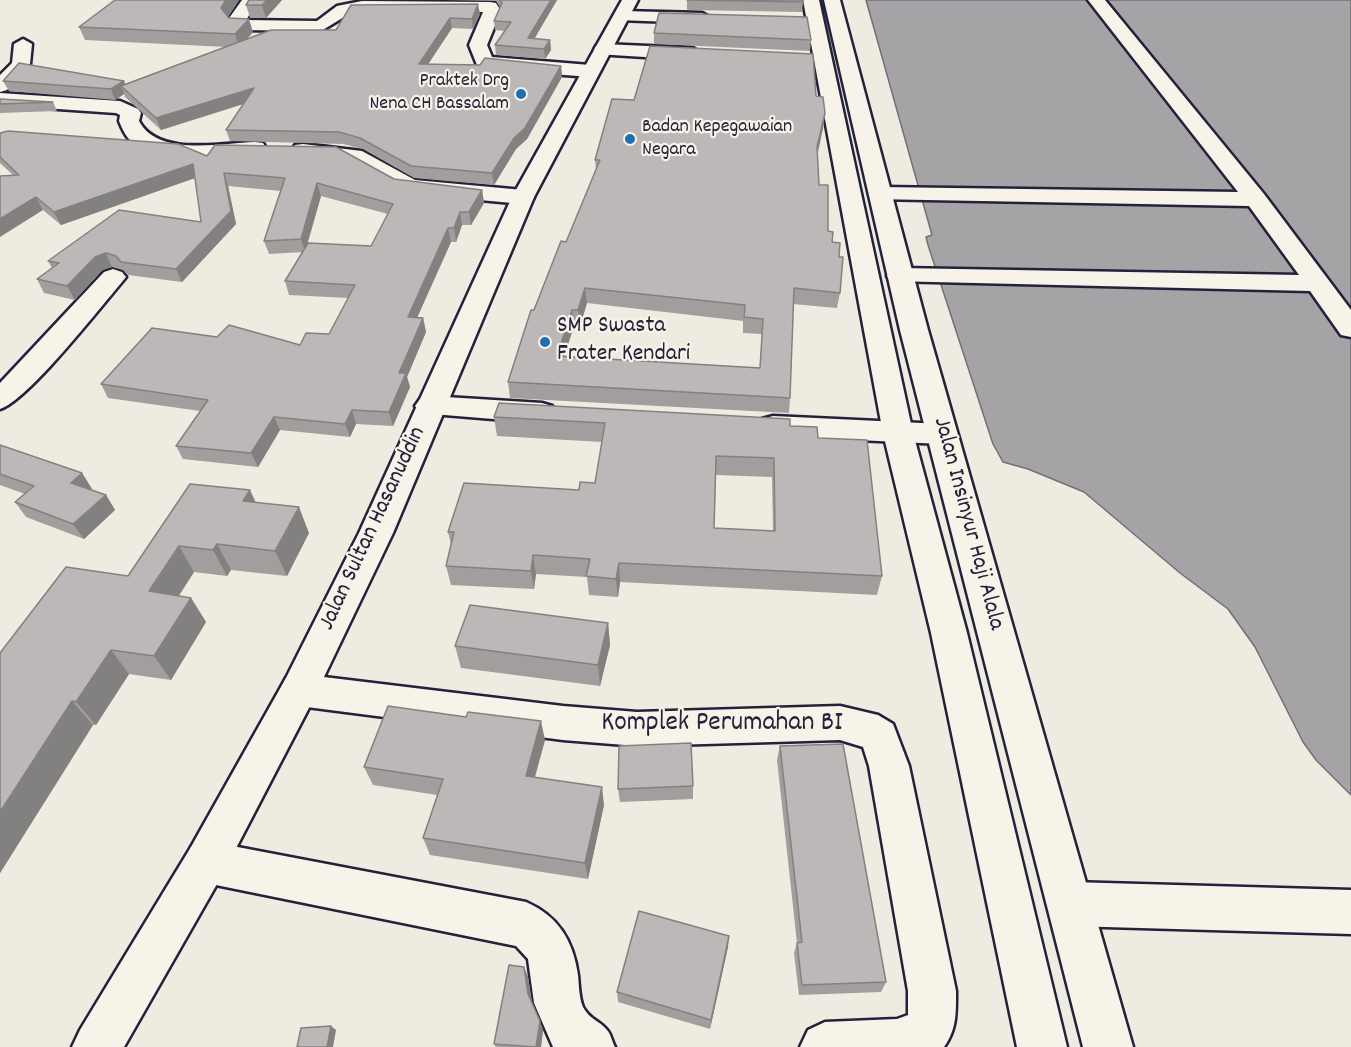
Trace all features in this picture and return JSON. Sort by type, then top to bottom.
[{"type":"main road","points":[[251,0],[236,21],[240,26],[321,26],[343,10],[362,3],[494,4],[478,45],[484,60],[501,64],[590,71]]},
{"type":"main road","points":[[1096,0],[1256,199],[1351,328]]},
{"type":"main road","points":[[626,8],[723,18]]},
{"type":"main road","name":"Jalan Sultan Hasanuddin","points":[[97,1047],[206,862],[299,690],[376,533],[524,197],[626,8]]},
{"type":"main road","name":"Jalan Insinyur Haji Alala","points":[[813,10],[812,59],[898,434],[949,633],[1042,1047]]},
{"type":"main road","name":"Jalan Insinyur Haji Alala","points":[[813,10],[896,194],[900,276],[1108,1047]]},
{"type":"main road","points":[[0,86],[21,64],[23,44]]},
{"type":"main road","points":[[603,50],[708,55]]},
{"type":"main road","points":[[0,99],[120,107],[132,113],[129,121],[136,135],[156,148]]},
{"type":"main road","points":[[121,145],[156,148],[342,152],[415,187],[524,197]]},
{"type":"main road","points":[[896,194],[1256,199]]},
{"type":"main road","points":[[900,276],[1318,282]]},
{"type":"main road","points":[[0,399],[21,380],[113,277]]},
{"type":"main road","points":[[430,406],[571,414]]},
{"type":"main road","points":[[746,425],[898,434],[942,434]]},
{"type":"main road","name":"Komplek Perumahan BI","points":[[299,690],[563,723],[637,729],[840,723],[864,728],[879,736],[889,765],[932,991],[932,1023],[920,1039],[897,1044],[825,1047]]},
{"type":"main road","points":[[206,862],[526,925],[536,930],[547,942],[563,1019],[572,1034],[590,1047]]},
{"type":"main road","points":[[1070,904],[1351,912]]},
{"type":"shaded area","points":[[866,0],[1351,0],[1351,795],[1316,760],[1303,742],[1255,647],[1228,609],[1180,573],[1084,492],[1028,469],[1003,462],[993,444],[928,245],[926,237],[932,235]]},
{"type":"building","points":[[115,0],[226,0],[221,8],[229,18],[249,19],[235,34],[79,27]]},
{"type":"building","points":[[249,0],[267,0],[262,5],[246,5]]},
{"type":"building","points":[[500,0],[551,0],[528,38],[550,40],[544,49],[495,45],[511,22],[494,21],[502,3]]},
{"type":"building","points":[[687,0],[803,0],[803,2]]},
{"type":"building","points":[[478,4],[472,19],[450,18],[419,64],[480,65],[485,58],[561,66],[525,128],[514,138],[492,173],[411,166],[360,138],[339,132],[226,130],[254,88],[156,118],[121,86],[271,30],[336,30],[351,5]]},
{"type":"building","points":[[659,13],[807,17],[811,40],[654,33]]},
{"type":"building","points":[[650,46],[813,54],[816,96],[823,97],[825,113],[817,147],[819,185],[828,185],[828,231],[833,232],[832,242],[840,243],[839,257],[843,257],[840,293],[794,288],[790,398],[508,382],[531,310],[534,310],[561,241],[566,242],[600,160],[595,160],[612,99],[634,100]],"holes":[[[585,288],[745,305],[744,317],[763,319],[760,368],[557,356],[572,310],[578,310]]]},
{"type":"building","points":[[19,63],[124,81],[111,89],[3,81]]},
{"type":"building","points":[[0,99],[53,102],[0,104]]},
{"type":"building","points":[[8,131],[178,144],[207,156],[215,145],[336,147],[394,179],[482,190],[469,212],[460,212],[454,228],[448,228],[408,317],[423,318],[399,373],[406,373],[389,412],[352,410],[345,424],[274,417],[251,453],[176,446],[208,400],[101,384],[152,328],[217,337],[229,325],[300,345],[306,333],[329,334],[355,285],[285,281],[308,243],[371,246],[393,204],[317,183],[301,239],[264,241],[285,178],[224,173],[231,211],[176,269],[121,262],[116,256],[106,253],[95,257],[67,286],[37,279],[59,263],[48,261],[119,210],[201,222],[193,164],[54,212],[36,197],[0,219],[0,176],[19,175],[0,157],[0,133]]},
{"type":"building","points":[[499,403],[790,419],[790,426],[817,427],[818,438],[867,440],[882,576],[619,563],[616,579],[586,576],[590,559],[533,555],[531,571],[446,566],[454,532],[448,532],[464,483],[579,490],[580,482],[595,483],[605,423],[494,417]],"holes":[[[716,456],[774,458],[775,531],[714,528]]]},
{"type":"building","points":[[0,445],[82,473],[71,483],[106,495],[73,524],[15,502],[34,486],[0,474]]},
{"type":"building","points":[[190,484],[250,490],[243,501],[299,507],[275,551],[217,544],[213,550],[179,546],[149,591],[191,598],[154,656],[111,650],[76,702],[72,701],[0,812],[0,653],[66,567],[128,576]]},
{"type":"building","points":[[470,605],[608,623],[598,665],[455,646]]},
{"type":"building","points":[[388,706],[466,717],[468,712],[541,721],[526,776],[602,787],[585,863],[423,838],[443,779],[364,767]]},
{"type":"building","points":[[691,743],[693,786],[618,789],[619,746]]},
{"type":"building","points":[[843,744],[886,982],[802,985],[797,943],[802,942],[780,746]]},
{"type":"building","points":[[639,911],[729,936],[711,1020],[617,992]]},
{"type":"building","points":[[509,965],[524,967],[528,994],[540,1021],[536,1047],[494,1044]]},
{"type":"building","points":[[331,1026],[327,1047],[297,1047],[301,1028]]},
{"type":"place","name":"Praktek Drg Nena CH Bassalam","points":[[521,94]]},
{"type":"place","name":"Badan Kepegawaian Negara","points":[[630,139]]},
{"type":"place","name":"SMP Swasta Frater Kendari","points":[[545,342]]}]
